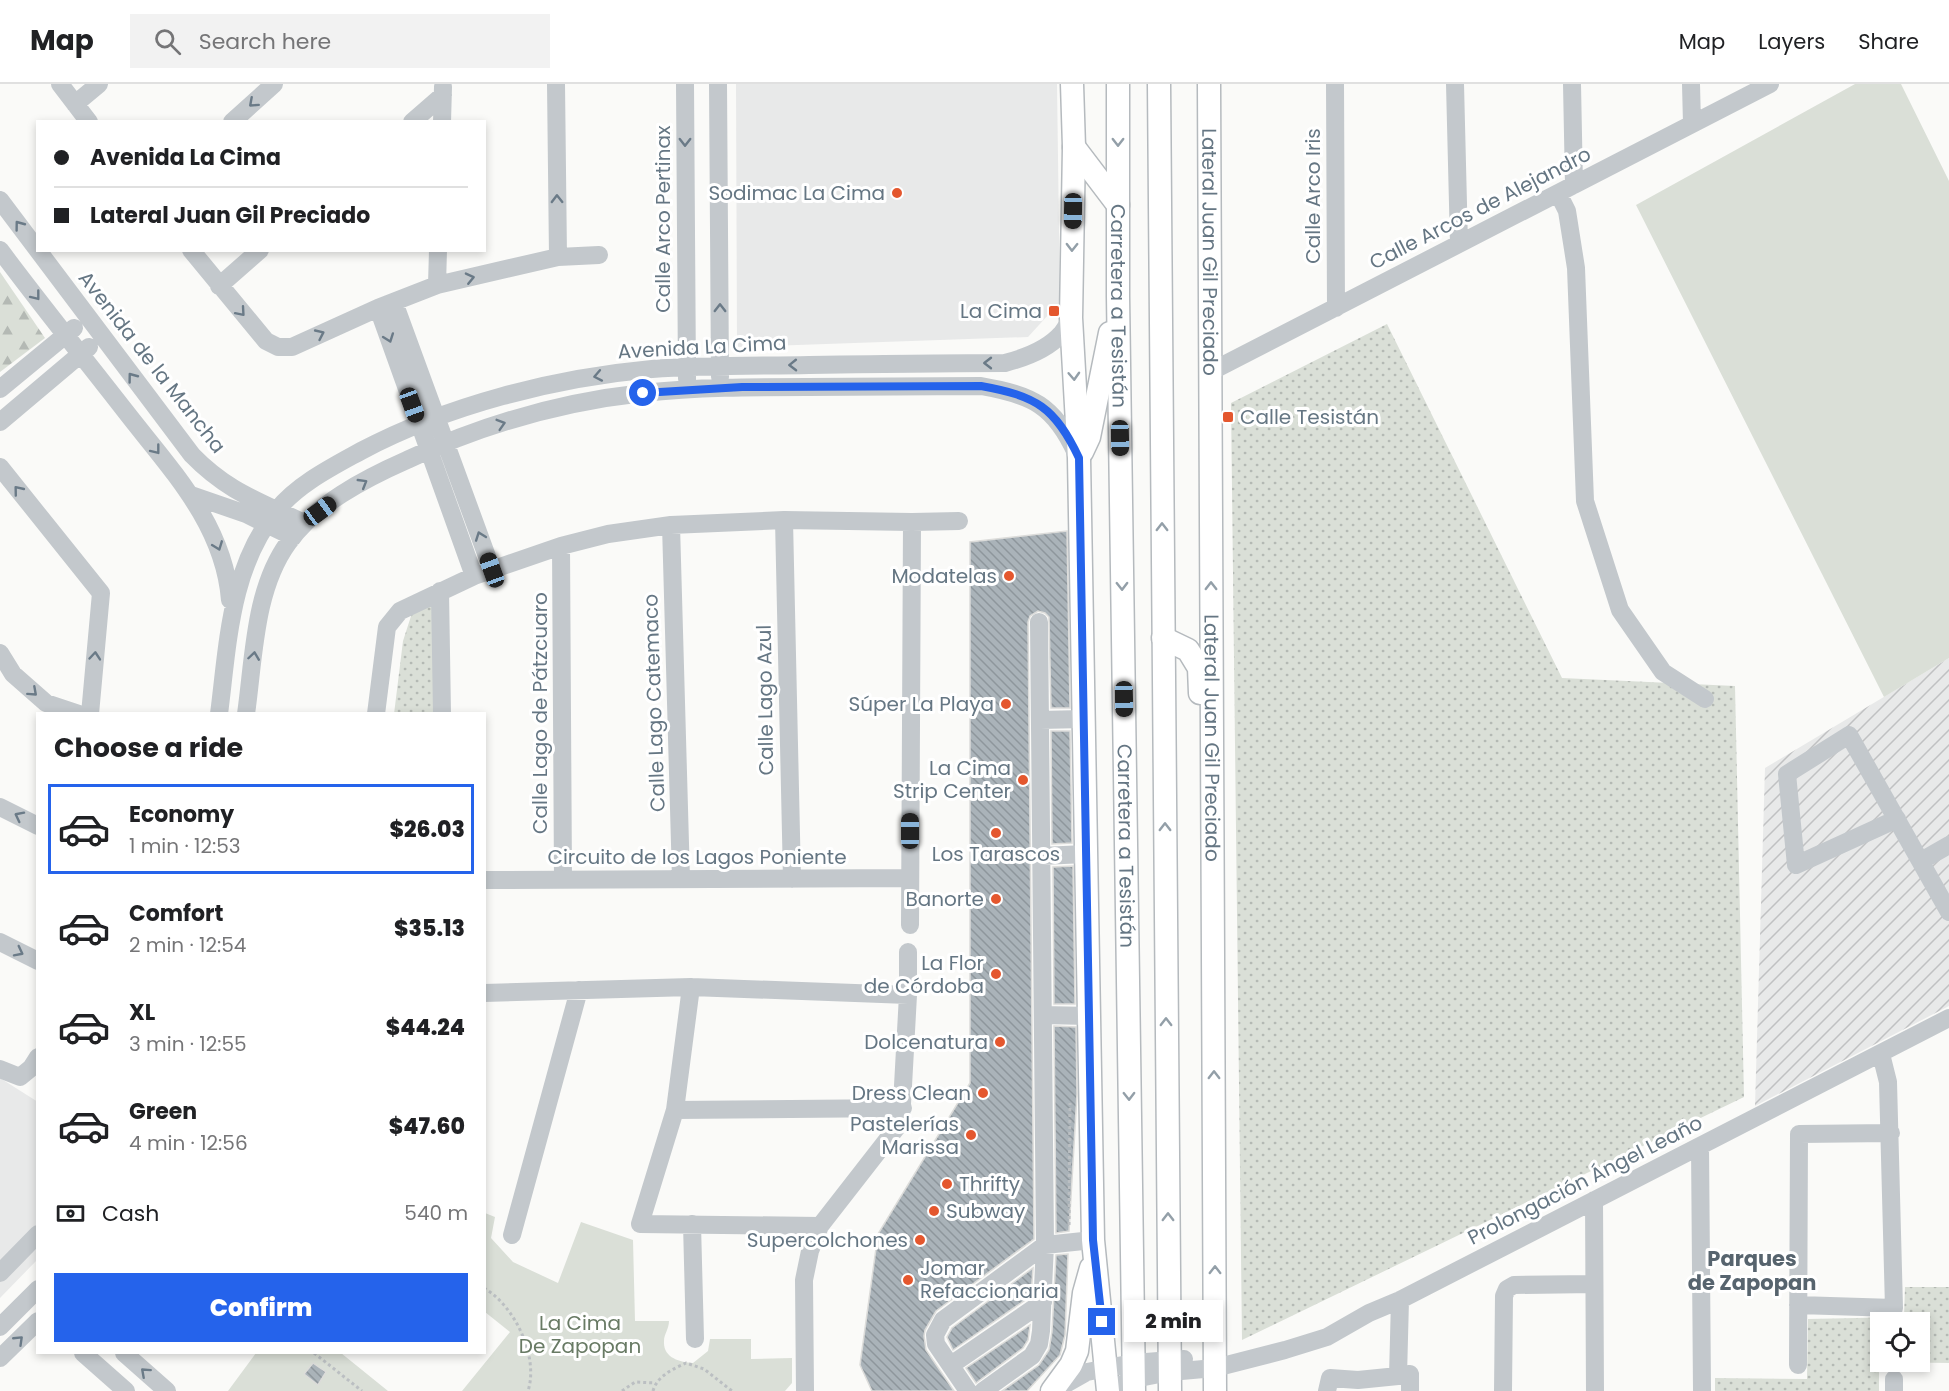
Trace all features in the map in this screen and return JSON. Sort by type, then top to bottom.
[{"type":"main road","points":[[1071,84],[1074,147],[1071,318],[1079,458],[1094,1247],[1108,1391]]},
{"type":"main road","name":"Carretera a Tesistán","points":[[1118,84],[1118,296],[1133,1378]]},
{"type":"main road","name":"Carretera a Tesistán","points":[[1159,84],[1170,1374]]},
{"type":"main road","name":"Lateral Juan Gil Preciado","points":[[1209,84],[1213,921],[1222,1363],[1215,1391]]},
{"type":"main road","points":[[1074,147],[1118,205]]},
{"type":"main road","points":[[1079,458],[1089,437],[1097,388],[1118,296]]},
{"type":"main road","points":[[1163,638],[1188,650],[1199,668],[1204,889],[1213,921]]},
{"type":"main road","points":[[1053,1391],[1071,1365],[1077,1351],[1084,1293],[1094,1247]]},
{"type":"street","points":[[60,84],[87,120]]},
{"type":"street","points":[[75,104],[99,84]]},
{"type":"street","points":[[234,120],[274,84]]},
{"type":"street","points":[[556,84],[558,257]]},
{"type":"street","name":"Calle Arco Pertinax","points":[[685,84],[687,390]]},
{"type":"street","points":[[718,84],[720,388]]},
{"type":"street","name":"Calle Arco Iris","points":[[1335,84],[1336,308]]},
{"type":"street","points":[[1455,84],[1459,244]]},
{"type":"street","points":[[1572,84],[1566,189],[1576,268],[1584,501],[1620,610],[1663,672],[1705,699]]},
{"type":"street","points":[[1691,84],[1692,124]]},
{"type":"street","name":"Calle Arcos de Alejandro","points":[[1210,372],[1770,84]]},
{"type":"street","points":[[414,120],[443,90]]},
{"type":"street","points":[[442,120],[443,90]]},
{"type":"street","name":"Avenida de la Mancha","points":[[0,200],[36,248]]},
{"type":"street","points":[[0,250],[191,495],[207,522],[226,567],[232,617]]},
{"type":"street","name":"Avenida de la Mancha","points":[[39,252],[192,455],[208,472],[272,517],[293,537]]},
{"type":"street","points":[[193,252],[266,341],[278,347],[292,347],[437,285],[558,257],[599,255]]},
{"type":"street","points":[[219,286],[258,252]]},
{"type":"street","points":[[437,285],[438,252]]},
{"type":"street","points":[[386,305],[437,446],[443,490],[474,576]]},
{"type":"street","points":[[0,389],[87,317]]},
{"type":"street","name":"Avenida La Cima","points":[[219,712],[232,617],[241,577],[253,548],[272,517],[293,494],[346,459],[394,434],[498,398],[550,385],[611,374],[720,366],[1005,363],[1023,358],[1041,349],[1061,334],[1071,318]]},
{"type":"street","points":[[0,422],[102,337]]},
{"type":"street","points":[[950,363],[952,386]]},
{"type":"street","points":[[28,366],[43,385]]},
{"type":"street","points":[[246,712],[258,623],[266,592],[279,559],[304,523],[367,480],[437,446],[545,410],[633,394],[720,388],[981,386],[1019,395],[1040,404],[1059,422],[1079,458]]},
{"type":"street","points":[[437,446],[461,484],[492,570]]},
{"type":"street","points":[[0,467],[101,593],[90,712]]},
{"type":"street","points":[[443,490],[461,484]]},
{"type":"street","name":"Avenida de la Mancha","points":[[191,495],[246,514],[304,523]]},
{"type":"street","points":[[376,712],[387,627],[400,611],[474,576],[561,546],[608,534],[671,525],[784,520],[959,521]]},
{"type":"street","name":"Calle Lago Azul","points":[[784,520],[792,879]]},
{"type":"street","points":[[910,925],[912,522]]},
{"type":"street","name":"Calle Lago Catemaco","points":[[671,525],[681,879]]},
{"type":"street","name":"Calle Lago de Pátzcuaro","points":[[561,546],[563,880]]},
{"type":"street","points":[[440,591],[442,712]]},
{"type":"street","points":[[983,1391],[1032,1356],[1039,1344],[1043,1302],[1045,1245],[1039,622]]},
{"type":"street","points":[[0,653],[13,674],[46,703],[73,712]]},
{"type":"street","points":[[1040,720],[1083,719]]},
{"type":"street","points":[[1897,819],[1796,865],[1787,774],[1850,735],[1921,861],[1949,912]]},
{"type":"street","points":[[0,807],[36,825]]},
{"type":"street","points":[[1921,861],[1949,845]]},
{"type":"street","points":[[1041,856],[1086,854]]},
{"type":"street","name":"Circuito de los Lagos Poniente","points":[[486,880],[909,878]]},
{"type":"street","points":[[0,942],[36,961]]},
{"type":"street","points":[[805,1391],[804,1280],[810,1251],[820,1226],[901,1122],[908,952]]},
{"type":"street","points":[[486,993],[691,987],[908,995]]},
{"type":"street","points":[[691,987],[675,1110],[640,1224],[820,1226]]},
{"type":"street","points":[[512,1235],[579,990]]},
{"type":"street","points":[[1043,1016],[1089,1016]]},
{"type":"street","name":"Prolongación Ángel Leaño","points":[[1108,1391],[1133,1378],[1170,1374],[1327,1337],[1369,1313],[1400,1300],[1949,1018]]},
{"type":"street","points":[[1798,1305],[1894,1308],[1891,1133],[1888,1082],[1881,1054]]},
{"type":"street","points":[[0,1069],[20,1077],[36,1060]]},
{"type":"street","points":[[675,1110],[903,1108]]},
{"type":"street","points":[[1798,1365],[1798,1134],[1891,1133]]},
{"type":"street","points":[[1700,1146],[1702,1391]]},
{"type":"street","points":[[1594,1200],[1595,1391]]},
{"type":"street","points":[[692,1224],[695,1339]]},
{"type":"street","points":[[0,1273],[36,1236]]},
{"type":"street","points":[[968,1391],[936,1344],[935,1335],[943,1320],[1045,1245],[1094,1247]]},
{"type":"street","points":[[1503,1391],[1504,1296],[1507,1289],[1514,1286],[1594,1284]]},
{"type":"street","points":[[0,1328],[35,1298]]},
{"type":"street","points":[[1398,1376],[1400,1300]]},
{"type":"street","points":[[951,1365],[1043,1302]]},
{"type":"street","points":[[0,1358],[36,1323]]},
{"type":"street","points":[[84,1354],[126,1391]]},
{"type":"street","points":[[125,1354],[167,1391]]},
{"type":"street","name":"Prolongación Ángel Leaño","points":[[1053,1391],[1087,1372],[1107,1367],[1133,1378]]},
{"type":"street","points":[[1328,1384],[1410,1374],[1410,1391]]},
{"type":"path","points":[[486,1290],[514,1317],[531,1360],[528,1391]]},
{"type":"path","points":[[315,1354],[362,1391]]},
{"type":"path","points":[[653,1391],[655,1383],[686,1363],[704,1369],[732,1391]]},
{"type":"path","points":[[622,1391],[635,1382],[655,1383]]},
{"type":"shaded area","name":"Sodimac La Cima","points":[[736,84],[1057,84],[1060,302],[1028,337],[737,347]]},
{"type":"shaded area","points":[[1949,658],[1949,1006],[1755,1106],[1765,768]]},
{"type":"shaded area","points":[[0,1078],[36,1101],[36,1261],[0,1298]]},
{"type":"green space","points":[[1855,84],[1901,84],[1949,181],[1949,658],[1884,697],[1636,205]]},
{"type":"green space","points":[[0,272],[45,338],[0,372]]},
{"type":"green space","points":[[1387,324],[1562,678],[1735,686],[1744,1097],[1242,1340],[1231,403]]},
{"type":"green space","points":[[440,591],[442,712],[394,712],[403,641],[412,613]]},
{"type":"green space","name":"La Cima De Zapopan","points":[[486,1213],[495,1217],[491,1238],[513,1262],[558,1283],[581,1222],[633,1240],[635,1321],[669,1321],[664,1347],[669,1355],[683,1362],[693,1363],[708,1351],[710,1339],[751,1339],[751,1359],[792,1358],[792,1383],[785,1391],[462,1391],[510,1332],[486,1313]]},
{"type":"green space","points":[[1905,1287],[1949,1287],[1949,1363],[1930,1363],[1930,1312],[1904,1312]]},
{"type":"green space","points":[[1870,1318],[1870,1372],[1879,1372],[1879,1391],[1715,1391],[1715,1378],[1807,1379],[1808,1319]]},
{"type":"green space","points":[[255,1354],[342,1354],[388,1391],[228,1391]]},
{"type":"building","name":"La Cima Strip Center","points":[[1067,531],[1070,708],[1051,708],[1049,617],[1038,611],[1030,616],[1028,622],[1034,1239],[936,1311],[925,1330],[926,1350],[954,1391],[872,1391],[860,1365],[878,1234],[970,1083],[970,542]]},
{"type":"building","points":[[1051,731],[1070,731],[1072,843],[1052,844]]},
{"type":"building","points":[[1073,866],[1075,1004],[1054,1004],[1053,867]]},
{"type":"building","points":[[1054,1026],[1076,1027],[1077,1094],[1069,1231],[1056,1233]]},
{"type":"building","points":[[1068,1254],[1065,1335],[1060,1355],[1027,1391],[1002,1391],[1039,1365],[1049,1350],[1056,1255]]},
{"type":"building","points":[[1033,1268],[1031,1296],[953,1350],[947,1337],[952,1328]]},
{"type":"building","points":[[1030,1325],[1028,1340],[1023,1348],[976,1383],[966,1368]]},
{"type":"building","points":[[313,1363],[326,1372],[318,1385],[304,1374]]},
{"type":"place","name":"Sodimac La Cima","points":[[897,193]]},
{"type":"place","name":"La Cima","points":[[1054,311]]},
{"type":"place","name":"Calle Tesistán","points":[[1228,417]]},
{"type":"place","name":"Modatelas","points":[[1009,576]]},
{"type":"place","name":"Súper La Playa","points":[[1006,704]]},
{"type":"place","name":"La Cima Strip Center","points":[[1023,780]]},
{"type":"place","name":"Los Tarascos","points":[[996,833]]},
{"type":"place","name":"Banorte","points":[[996,899]]},
{"type":"place","name":"La Flor de Córdoba","points":[[996,974]]},
{"type":"place","name":"Dolcenatura","points":[[1000,1042]]},
{"type":"place","name":"Dress Clean","points":[[983,1093]]},
{"type":"place","name":"Pastelerías Marissa","points":[[971,1135]]},
{"type":"place","name":"Thrifty","points":[[947,1184]]},
{"type":"place","name":"Subway","points":[[934,1211]]},
{"type":"place","name":"Supercolchones","points":[[920,1240]]},
{"type":"place","name":"Jomar Refaccionaria","points":[[908,1280]]},
{"type":"district","name":"Parques de Zapopan","points":[[1752,1270]]},
{"type":"route","points":[[643,393],[742,387],[981,386],[1019,395],[1040,404],[1059,422],[1069,437],[1079,458],[1093,1240],[1102,1322]]}]
